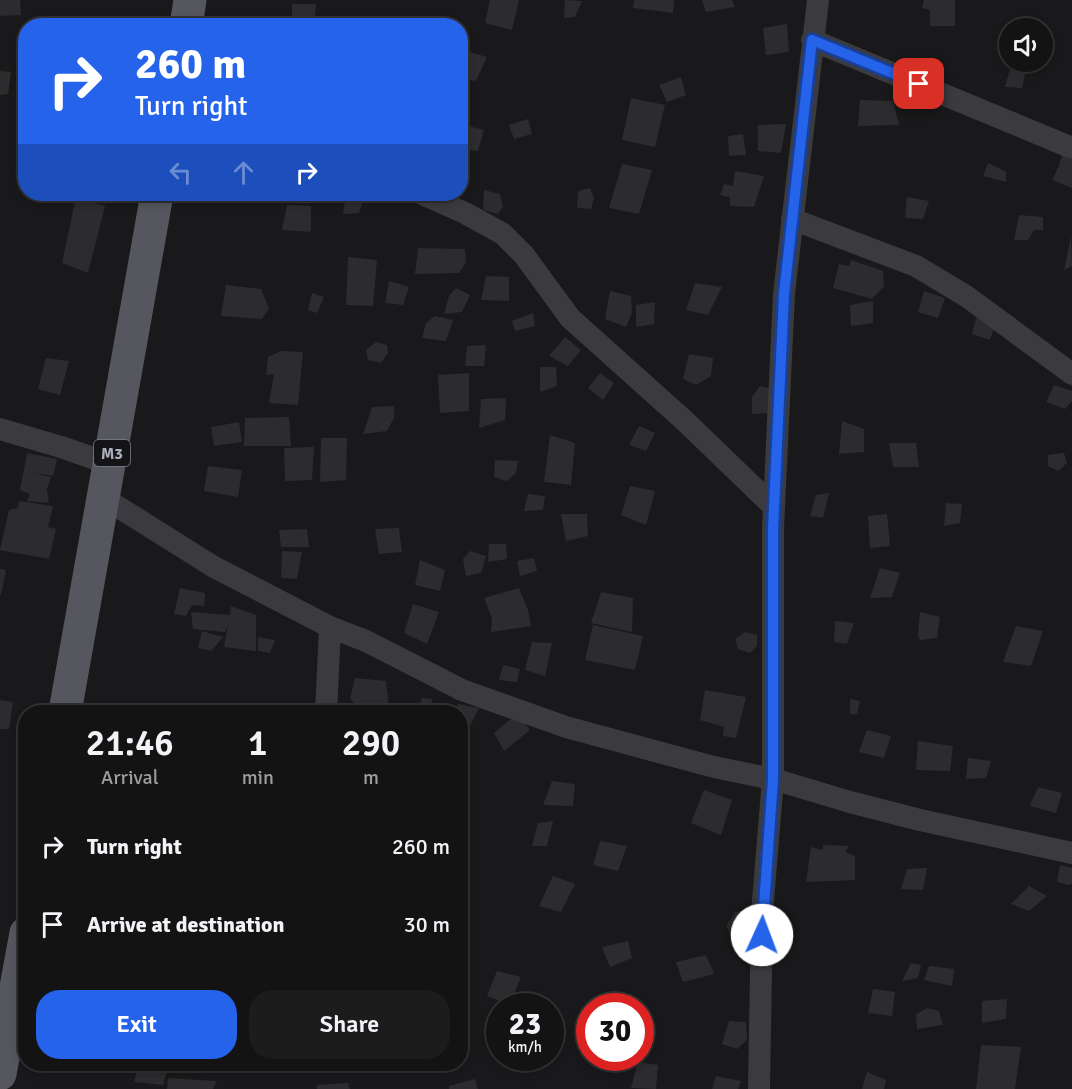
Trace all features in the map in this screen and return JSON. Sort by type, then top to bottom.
[{"type":"main road","points":[[187,18],[190,0]]},
{"type":"main road","name":"M3","points":[[66,705],[156,201]]},
{"type":"main road","points":[[0,1074],[18,1010]]},
{"type":"street","points":[[759,1089],[762,914],[773,779],[774,507],[784,294],[818,0]]},
{"type":"street","points":[[812,40],[1070,147]]},
{"type":"street","points":[[438,201],[503,234],[525,255],[570,318],[686,422],[774,507]]},
{"type":"street","points":[[792,219],[916,267],[966,296],[1072,374]]},
{"type":"street","points":[[0,429],[110,464]]},
{"type":"street","points":[[104,498],[214,567],[330,627],[366,641],[462,690],[566,727],[714,767],[773,779],[920,820],[1072,853]]},
{"type":"street","points":[[326,705],[330,627]]},
{"type":"building","points":[[0,0],[20,0],[21,15],[0,16]]},
{"type":"building","points":[[490,0],[519,0],[512,30],[485,23]]},
{"type":"building","points":[[565,0],[582,1],[575,17],[564,18]]},
{"type":"building","points":[[634,0],[674,0],[673,13],[633,8]]},
{"type":"building","points":[[702,0],[732,0],[735,7],[706,12]]},
{"type":"building","points":[[924,0],[955,0],[955,26],[930,26],[930,10],[922,8]]},
{"type":"building","points":[[292,4],[316,4],[315,18],[292,18]]},
{"type":"building","points":[[787,24],[789,52],[766,55],[763,28]]},
{"type":"building","points":[[470,52],[487,57],[476,81],[468,80]]},
{"type":"building","points":[[0,71],[11,72],[8,94],[0,95]]},
{"type":"building","points":[[1009,72],[1026,72],[1022,88],[1005,87]]},
{"type":"building","points":[[681,77],[686,95],[667,102],[659,85]]},
{"type":"building","points":[[631,98],[665,105],[655,147],[622,140]]},
{"type":"building","points":[[860,100],[893,101],[899,125],[858,126]]},
{"type":"building","points":[[528,119],[532,134],[514,139],[509,125]]},
{"type":"building","points":[[786,124],[781,153],[758,151],[758,125]]},
{"type":"building","points":[[468,126],[484,130],[478,151],[468,150]]},
{"type":"building","points":[[743,134],[746,155],[729,156],[728,136]]},
{"type":"building","points":[[1063,153],[1072,155],[1072,188],[1052,180]]},
{"type":"building","points":[[988,163],[1006,172],[1006,182],[983,176]]},
{"type":"building","points":[[622,164],[652,170],[639,214],[609,208]]},
{"type":"building","points":[[735,171],[764,176],[754,207],[730,206],[730,197],[720,195],[724,184],[733,186]]},
{"type":"building","points":[[590,188],[594,198],[591,209],[577,208],[578,191]]},
{"type":"building","points":[[484,190],[500,194],[503,206],[498,214],[483,210]]},
{"type":"building","points":[[907,197],[929,201],[923,219],[905,218]]},
{"type":"building","points":[[75,201],[89,201],[105,206],[88,273],[62,263]]},
{"type":"building","points":[[345,201],[361,201],[359,213],[343,214]]},
{"type":"building","points":[[287,205],[311,206],[311,232],[282,230]]},
{"type":"building","points":[[1019,215],[1043,217],[1043,230],[1034,230],[1028,240],[1014,240]]},
{"type":"building","points":[[1071,236],[1072,266],[1064,270]]},
{"type":"building","points":[[418,248],[465,249],[466,262],[459,273],[415,274]]},
{"type":"building","points":[[348,257],[377,260],[373,306],[346,305]]},
{"type":"building","points":[[851,260],[883,271],[884,286],[872,299],[833,288],[839,264],[849,266]]},
{"type":"building","points":[[486,276],[509,277],[509,301],[481,300]]},
{"type":"building","points":[[389,281],[409,287],[403,305],[385,303]]},
{"type":"building","points":[[695,283],[722,287],[708,315],[686,310]]},
{"type":"building","points":[[226,285],[261,289],[269,308],[262,319],[221,316]]},
{"type":"building","points":[[456,288],[470,295],[462,312],[444,314],[449,296]]},
{"type":"building","points":[[610,291],[631,296],[632,313],[626,327],[605,319]]},
{"type":"building","points":[[924,291],[945,298],[938,318],[918,312]]},
{"type":"building","points":[[312,293],[324,297],[317,313],[308,310]]},
{"type":"building","points":[[873,301],[873,323],[851,326],[850,305]]},
{"type":"building","points":[[655,302],[654,324],[636,327],[636,305]]},
{"type":"building","points":[[533,313],[535,326],[515,331],[512,321]]},
{"type":"building","points":[[435,316],[453,320],[446,341],[422,338],[426,323]]},
{"type":"building","points":[[976,318],[996,322],[990,340],[972,334]]},
{"type":"building","points":[[565,337],[581,350],[568,366],[549,356]]},
{"type":"building","points":[[376,342],[387,345],[388,353],[381,363],[368,360],[366,350]]},
{"type":"building","points":[[486,345],[484,366],[465,366],[467,346]]},
{"type":"building","points":[[281,351],[303,352],[298,405],[269,403],[274,374],[266,375],[268,357]]},
{"type":"building","points":[[689,354],[713,358],[711,376],[696,385],[683,379]]},
{"type":"building","points":[[46,358],[69,361],[60,395],[38,389]]},
{"type":"building","points":[[540,367],[556,367],[557,386],[540,392]]},
{"type":"building","points":[[469,373],[469,411],[440,413],[438,375]]},
{"type":"building","points":[[600,373],[614,383],[603,400],[588,388]]},
{"type":"building","points":[[1054,385],[1072,391],[1072,401],[1065,409],[1046,402]]},
{"type":"building","points":[[760,386],[771,389],[771,413],[752,414],[752,397]]},
{"type":"building","points":[[506,398],[505,420],[479,428],[481,399]]},
{"type":"building","points":[[394,406],[394,418],[387,431],[363,434],[372,407]]},
{"type":"building","points":[[289,417],[291,446],[244,446],[245,418]]},
{"type":"building","points":[[842,421],[864,429],[864,452],[839,454]]},
{"type":"building","points":[[239,422],[242,442],[214,446],[211,427]]},
{"type":"building","points":[[639,426],[655,433],[646,451],[629,445]]},
{"type":"building","points":[[550,435],[575,443],[571,485],[544,482]]},
{"type":"building","points":[[321,438],[347,438],[346,480],[320,482]]},
{"type":"building","points":[[889,443],[916,443],[919,467],[893,467]]},
{"type":"building","points":[[314,447],[312,480],[285,481],[284,448]]},
{"type":"building","points":[[27,453],[57,459],[53,476],[29,472],[51,477],[47,489],[49,503],[27,501],[30,494],[20,490]]},
{"type":"building","points":[[1064,453],[1067,463],[1058,471],[1048,466],[1048,455]]},
{"type":"building","points":[[495,460],[518,461],[516,473],[507,481],[494,477]]},
{"type":"building","points":[[208,466],[242,470],[238,497],[204,491]]},
{"type":"building","points":[[630,486],[655,491],[646,525],[621,515]]},
{"type":"building","points":[[829,493],[823,518],[810,516],[816,495]]},
{"type":"building","points":[[528,494],[545,496],[543,510],[524,511]]},
{"type":"building","points":[[19,501],[53,506],[48,527],[56,529],[49,559],[0,550],[9,510],[18,508]]},
{"type":"building","points":[[946,503],[962,504],[960,523],[944,526]]},
{"type":"building","points":[[561,514],[587,514],[588,536],[566,541]]},
{"type":"building","points":[[887,514],[890,546],[870,548],[868,516]]},
{"type":"building","points":[[399,528],[402,552],[379,554],[375,529]]},
{"type":"building","points":[[307,529],[309,547],[281,547],[279,530]]},
{"type":"building","points":[[489,544],[506,544],[507,559],[488,562]]},
{"type":"building","points":[[282,551],[302,552],[297,579],[281,578]]},
{"type":"building","points":[[470,551],[486,556],[481,573],[466,576],[463,559]]},
{"type":"building","points":[[534,558],[537,571],[520,576],[517,561]]},
{"type":"building","points":[[420,560],[445,570],[440,591],[415,585]]},
{"type":"building","points":[[880,568],[900,573],[892,597],[870,598]]},
{"type":"building","points":[[0,569],[6,570],[1,595],[0,595]]},
{"type":"building","points":[[180,588],[205,593],[204,606],[192,605],[186,616],[174,614]]},
{"type":"building","points":[[519,588],[528,610],[531,626],[491,632],[492,618],[484,598]]},
{"type":"building","points":[[601,592],[633,598],[632,632],[591,623]]},
{"type":"building","points":[[413,604],[439,612],[427,644],[404,633]]},
{"type":"building","points":[[231,606],[256,615],[256,651],[224,647],[228,625],[225,632],[193,629],[191,612],[230,615]]},
{"type":"building","points":[[920,612],[940,617],[937,638],[920,640],[918,635]]},
{"type":"building","points":[[835,621],[854,623],[847,644],[834,642]]},
{"type":"building","points":[[593,625],[643,636],[635,670],[585,660]]},
{"type":"building","points":[[1016,626],[1043,631],[1031,666],[1003,662]]},
{"type":"building","points":[[202,631],[223,637],[211,651],[198,648]]},
{"type":"building","points":[[745,632],[757,635],[757,646],[750,653],[738,649],[735,639]]},
{"type":"building","points":[[258,637],[275,640],[270,653],[258,651]]},
{"type":"building","points":[[532,642],[552,643],[545,676],[525,670]]},
{"type":"building","points":[[503,665],[520,669],[517,682],[499,680]]},
{"type":"building","points":[[355,678],[386,681],[389,705],[356,705],[350,699]]},
{"type":"building","points":[[705,690],[746,697],[736,738],[723,736],[724,727],[700,720]]},
{"type":"building","points":[[422,698],[432,699],[432,705],[420,705]]},
{"type":"building","points":[[850,699],[860,701],[857,714],[850,714]]},
{"type":"building","points":[[0,700],[13,702],[9,729],[0,729]]},
{"type":"building","points":[[468,706],[479,708],[470,726],[468,726]]},
{"type":"building","points":[[517,714],[530,730],[504,751],[494,733]]},
{"type":"building","points":[[867,730],[891,736],[884,758],[859,752]]},
{"type":"building","points":[[918,741],[953,746],[950,771],[916,770]]},
{"type":"building","points":[[968,758],[991,761],[986,778],[966,779]]},
{"type":"building","points":[[552,781],[575,784],[573,806],[543,805]]},
{"type":"building","points":[[1038,787],[1062,793],[1056,813],[1030,806]]},
{"type":"building","points":[[704,790],[732,800],[721,835],[691,823]]},
{"type":"building","points":[[553,821],[547,846],[532,846],[538,823]]},
{"type":"building","points":[[600,841],[627,846],[618,871],[593,865]]},
{"type":"building","points":[[823,845],[849,846],[845,852],[855,856],[855,880],[806,882],[811,847],[823,850]]},
{"type":"building","points":[[1060,865],[1072,868],[1072,884],[1057,882]]},
{"type":"building","points":[[927,868],[923,890],[901,889],[907,869]]},
{"type":"building","points":[[553,876],[575,884],[561,912],[539,906]]},
{"type":"building","points":[[1029,886],[1047,896],[1029,911],[1011,904]]},
{"type":"building","points":[[751,910],[748,934],[735,942],[726,926],[735,912]]},
{"type":"building","points":[[628,941],[632,958],[610,967],[602,947]]},
{"type":"building","points":[[706,955],[714,974],[683,982],[676,962]]},
{"type":"building","points":[[911,963],[921,965],[918,978],[902,981]]},
{"type":"building","points":[[929,966],[954,969],[952,986],[924,980]]},
{"type":"building","points":[[497,971],[521,977],[515,993],[488,993]]},
{"type":"building","points":[[873,989],[895,992],[892,1016],[868,1013]]},
{"type":"building","points":[[1007,999],[1006,1019],[982,1023],[982,1001]]},
{"type":"building","points":[[927,1008],[939,1011],[943,1025],[917,1029],[916,1014]]},
{"type":"building","points":[[729,1021],[746,1022],[747,1040],[737,1049],[722,1044]]},
{"type":"building","points":[[981,1045],[1021,1047],[1015,1089],[976,1089]]},
{"type":"building","points":[[654,1064],[658,1065],[656,1089],[631,1088],[636,1071],[654,1071]]},
{"type":"building","points":[[137,1071],[167,1071],[163,1085],[134,1082]]},
{"type":"building","points":[[867,1072],[886,1080],[884,1089],[862,1089]]},
{"type":"building","points":[[716,1076],[741,1081],[738,1089],[712,1089]]},
{"type":"building","points":[[168,1078],[217,1081],[213,1089],[167,1089]]},
{"type":"building","points":[[475,1079],[478,1089],[449,1089],[449,1086]]},
{"type":"building","points":[[348,1083],[350,1089],[317,1089],[317,1085]]},
{"type":"route","points":[[762,935],[773,779],[773,529],[784,294],[812,40],[919,84]]}]
